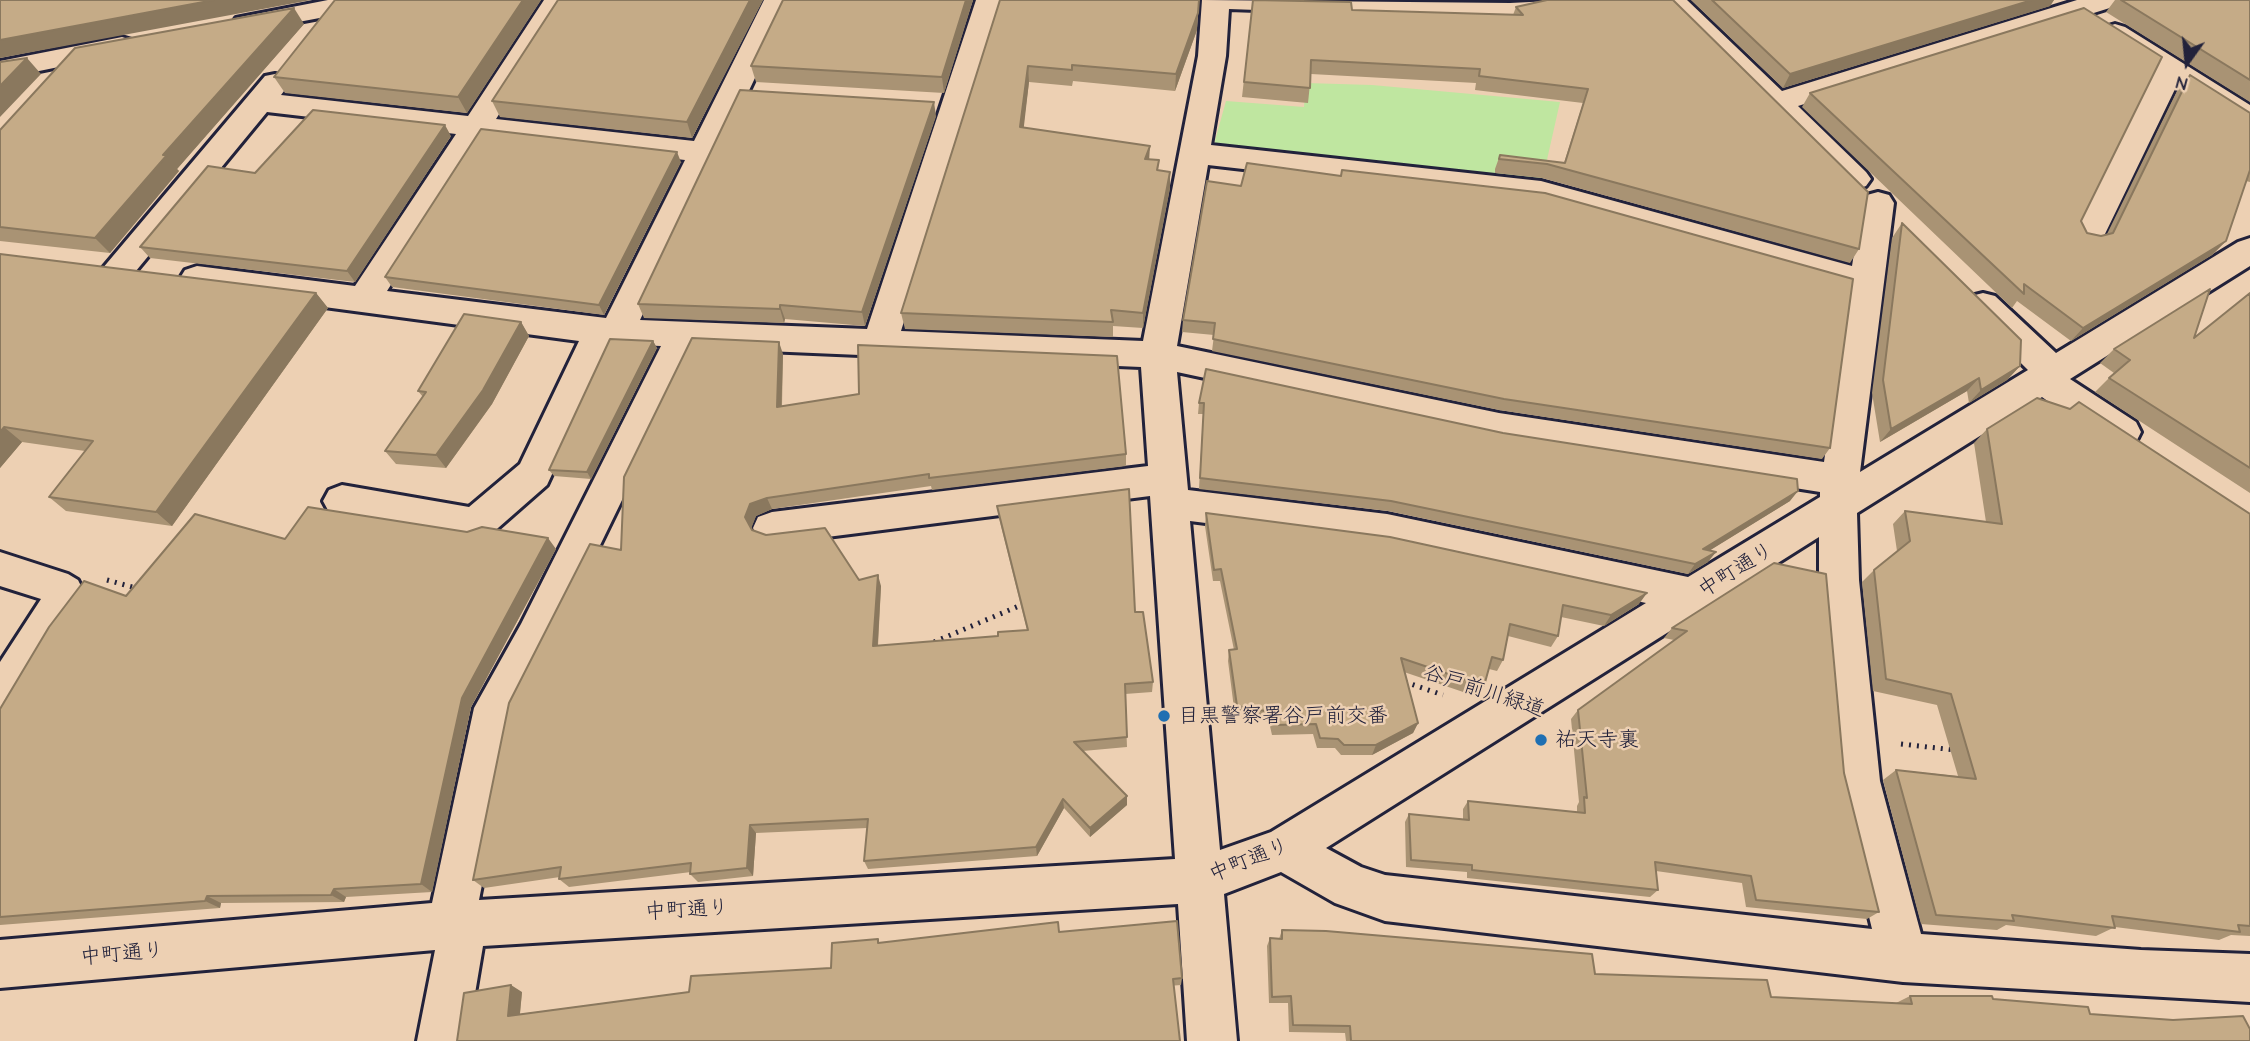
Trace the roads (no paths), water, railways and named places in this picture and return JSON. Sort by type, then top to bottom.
[{"type":"street","points":[[244,17],[372,0]]},
{"type":"street","points":[[365,298],[558,0]]},
{"type":"street","points":[[342,500],[476,524],[534,474],[705,152],[748,93],[778,0]]},
{"type":"street","points":[[880,343],[945,105],[990,0]]},
{"type":"street","points":[[1212,1041],[1158,355],[1212,55],[1216,0],[1510,11],[1557,0]]},
{"type":"street","points":[[1671,0],[1907,231]]},
{"type":"street","points":[[1778,102],[2070,5],[2106,0]]},
{"type":"street","points":[[2070,5],[2250,118]]},
{"type":"street","points":[[330,7],[329,16],[259,102],[105,267],[609,331],[1158,355],[1499,427],[1839,493]]},
{"type":"street","points":[[0,70],[146,42]]},
{"type":"street","points":[[51,86],[80,53]]},
{"type":"street","points":[[2088,236],[2170,68]]},
{"type":"street","points":[[259,102],[705,152]]},
{"type":"street","points":[[1194,153],[1541,192],[1865,282]]},
{"type":"street","points":[[1878,203],[1865,282],[1839,493],[1839,580],[1858,781],[1903,958]]},
{"type":"street","name":"中町通り","points":[[0,964],[457,924],[1201,880],[1284,849],[1695,596],[1839,493],[2048,376],[2250,250]]},
{"type":"street","points":[[1963,285],[2048,376],[2150,450]]},
{"type":"street","points":[[442,1041],[457,924],[495,708],[541,625],[685,334]]},
{"type":"street","points":[[772,528],[1169,491],[1387,530],[1695,596]]},
{"type":"street","points":[[0,569],[54,586],[64,592],[61,602],[0,699]]},
{"type":"street","points":[[1284,849],[1351,887],[1385,898],[1903,958],[2110,974],[2250,978]]},
{"type":"place","name":"目黒警察署谷戸前交番","points":[[1164,716]]},
{"type":"place","name":"祐天寺裏","points":[[1541,740]]}]
